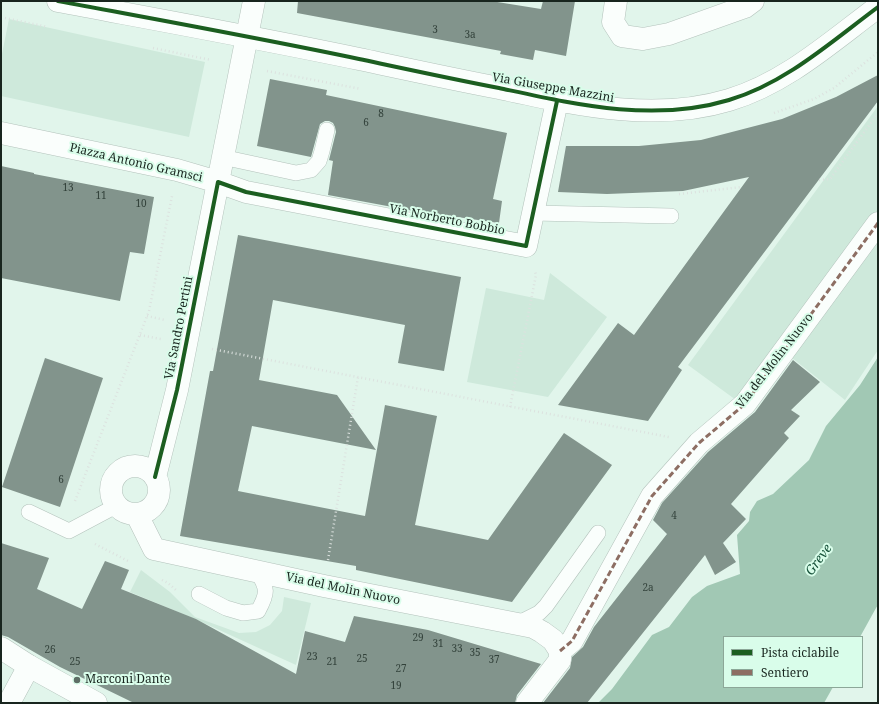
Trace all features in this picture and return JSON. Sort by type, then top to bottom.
[{"type":"street","points":[[58,1],[248,36]]},
{"type":"street","name":"Piazza Antonio Gramsci","points":[[1,133],[177,170],[218,182],[254,1]]},
{"type":"street","points":[[616,1],[613,22],[622,36],[643,39],[669,34],[745,7],[753,1]]},
{"type":"street","name":"Via Giuseppe Mazzini","points":[[248,36],[557,101],[599,108],[628,110],[676,110],[730,100],[767,85],[798,66],[878,7]]},
{"type":"street","points":[[526,246],[557,101]]},
{"type":"street","name":"Via Norberto Bobbio","points":[[218,182],[246,192],[526,246]]},
{"type":"street","name":"Via Sandro Pertini","points":[[137,515],[152,508],[157,501],[159,489],[155,477],[177,390],[218,182]]},
{"type":"street","name":"Via del Molin Nuovo","points":[[560,651],[572,641],[652,496],[699,443],[745,404],[878,223]]},
{"type":"street","points":[[137,515],[122,511],[116,506],[110,492],[111,483],[114,476],[120,470],[135,465],[150,471],[155,477]]},
{"type":"street","name":"Via del Molin Nuovo","points":[[137,515],[154,549],[324,586],[533,627],[553,640],[560,651],[560,660],[527,703]]},
{"type":"street","points":[[1,648],[29,666],[96,703]]},
{"type":"street","points":[[9,703],[29,666]]},
{"type":"lane","points":[[222,157],[296,173],[311,170],[319,161],[327,130]]},
{"type":"lane","points":[[534,213],[671,216]]},
{"type":"lane","points":[[29,512],[69,531],[116,506]]},
{"type":"lane","points":[[517,624],[539,613],[546,606],[598,532]]},
{"type":"lane","points":[[199,594],[226,608],[243,613],[258,611],[266,598],[265,584],[257,571]]},
{"type":"path","points":[[819,180],[830,179],[878,113]]},
{"type":"path","points":[[678,194],[742,187]]},
{"type":"path","points":[[510,406],[536,275],[526,246]]},
{"type":"path","points":[[140,335],[167,341]]},
{"type":"path","points":[[211,349],[699,443]]},
{"type":"path","points":[[324,586],[358,377]]},
{"type":"shaded area","points":[[9,19],[205,62],[189,137],[1,96],[1,59]]},
{"type":"shaded area","points":[[878,106],[878,350],[845,400],[787,354],[736,400],[688,365]]},
{"type":"shaded area","points":[[550,273],[607,317],[548,397],[467,382],[486,288],[544,300]]},
{"type":"shaded area","points":[[141,570],[170,592],[195,617],[239,633],[256,632],[270,625],[282,611],[284,597],[311,603],[296,665],[195,619],[130,592]]},
{"type":"water","name":"Greve","points":[[878,357],[878,605],[861,636],[723,636],[723,688],[832,688],[824,703],[598,703],[612,689],[652,635],[669,627],[692,597],[707,586],[740,574],[737,535],[749,521],[750,512],[757,501],[773,494],[809,460],[826,426],[860,385]]},
{"type":"building","points":[[298,1],[491,1],[541,9],[543,1],[575,1],[566,56],[535,50],[533,60],[500,54],[501,51],[297,13]]},
{"type":"building","points":[[878,75],[878,101],[678,367],[682,370],[648,421],[558,405],[618,323],[634,335],[749,177],[683,191],[607,194],[558,192],[566,146],[639,146],[701,140],[782,119],[836,97]]},
{"type":"building","points":[[270,79],[327,90],[326,95],[507,133],[493,199],[502,201],[499,223],[457,217],[457,219],[328,195],[333,161],[329,160],[336,132],[333,123],[325,121],[320,124],[311,157],[257,146]]},
{"type":"building","points":[[1,166],[34,174],[154,197],[144,254],[130,252],[120,301],[1,278]]},
{"type":"building","points":[[238,235],[461,277],[444,371],[398,363],[405,325],[273,300],[259,380],[337,395],[376,450],[252,426],[238,491],[365,516],[385,405],[437,416],[415,525],[488,540],[564,433],[612,465],[512,602],[356,570],[356,566],[180,536],[210,371],[213,371]]},
{"type":"building","points":[[45,358],[103,378],[60,507],[2,487]]},
{"type":"building","points":[[793,360],[820,382],[791,410],[800,416],[784,433],[789,438],[731,504],[746,519],[723,543],[736,562],[715,575],[705,555],[587,703],[543,703],[570,668],[572,657],[583,647],[594,627],[667,534],[653,520],[662,503],[708,452],[755,412]]},
{"type":"building","points":[[1,543],[49,558],[37,589],[82,609],[105,561],[129,570],[121,589],[196,619],[296,674],[305,631],[345,642],[354,616],[428,630],[541,664],[517,695],[515,703],[134,703],[60,667],[8,637],[1,635]]},
{"type":"marked path","points":[[560,651],[572,641],[652,496],[699,443],[745,404],[878,223]]},
{"type":"cycle path","points":[[58,1],[284,44],[556,100],[614,109],[643,111],[700,107],[750,93],[808,60],[878,7]]},
{"type":"cycle path","points":[[155,477],[177,390],[218,182],[246,192],[526,246],[557,101]]},
{"type":"place","name":"Marconi Dante","points":[[77,680]]}]
